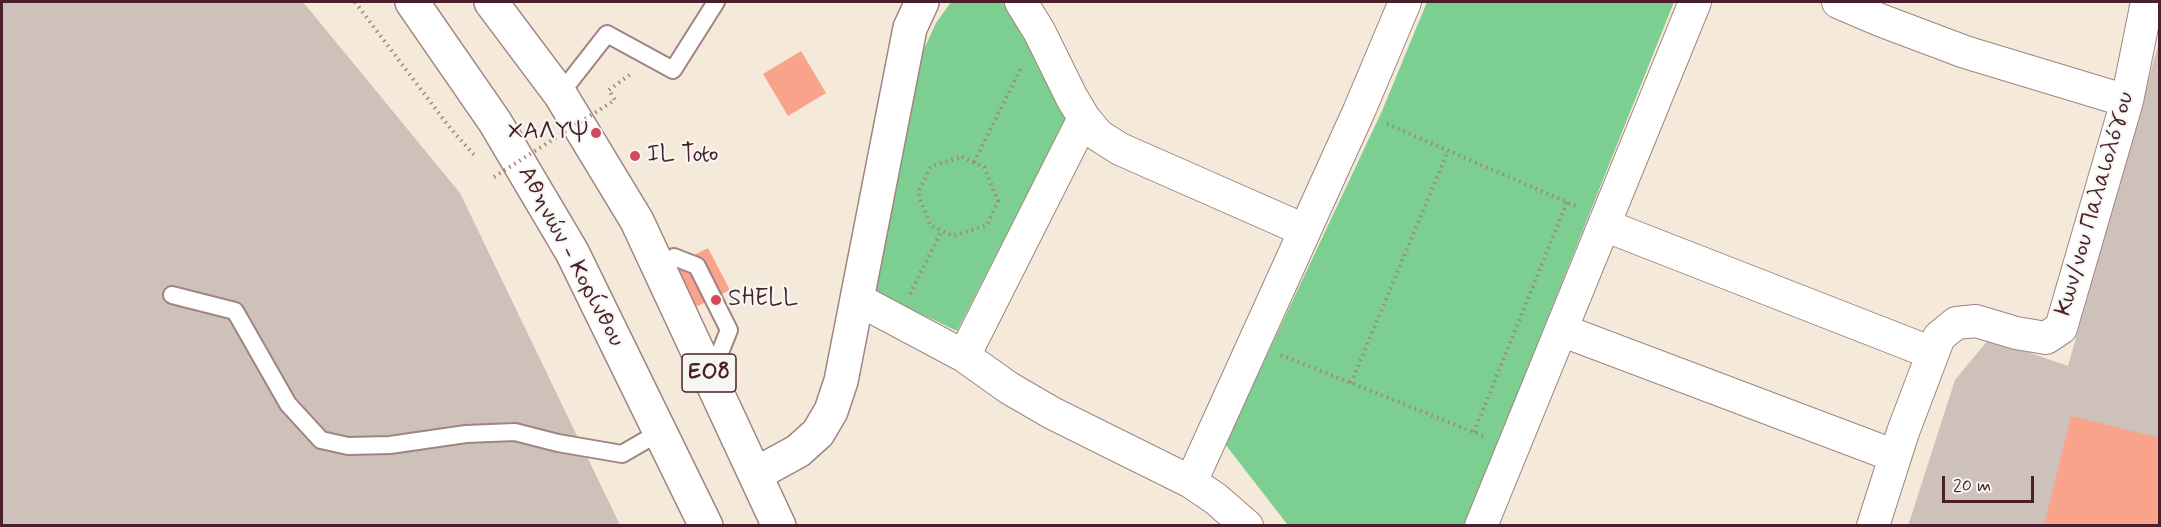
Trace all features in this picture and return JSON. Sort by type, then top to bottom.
[{"type":"main road","name":"Αθηνών - Κορίνθου","points":[[412,2],[495,122],[572,252],[706,525]]},
{"type":"main road","name":"ΕΟ8","points":[[491,2],[560,94],[637,221],[779,525]]},
{"type":"main road","points":[[756,474],[798,451],[818,433],[831,411],[841,381],[910,28],[922,2]]},
{"type":"street","points":[[1021,2],[1040,31],[1072,98],[1098,135],[1120,149],[1304,230]]},
{"type":"street","points":[[1191,482],[1359,111],[1405,2]]},
{"type":"street","points":[[1481,525],[1695,2]]},
{"type":"street","points":[[1838,2],[1965,52],[2127,101]]},
{"type":"street","name":"Κων/νου Παλαιολόγου","points":[[1873,525],[1895,456],[1939,336],[1956,323],[1976,321],[2016,333],[2046,338],[2061,328],[2127,101],[2148,2]]},
{"type":"street","points":[[964,356],[1084,118]]},
{"type":"street","points":[[1605,222],[1932,353]]},
{"type":"street","points":[[857,299],[964,356],[1009,388],[1052,413],[1191,482],[1247,525]]},
{"type":"street","points":[[1562,330],[1895,456]]},
{"type":"lane","points":[[560,94],[607,34],[673,70],[716,2]]},
{"type":"lane","points":[[674,257],[697,266],[729,330],[721,350]]},
{"type":"lane","points":[[172,295],[235,311],[288,404],[321,440],[348,446],[390,445],[466,434],[515,432],[558,443],[622,454],[660,432]]},
{"type":"path","points":[[356,2],[450,128],[480,161]]},
{"type":"path","points":[[974,162],[1040,31]]},
{"type":"path","points":[[487,169],[494,177],[615,100],[609,90]]},
{"type":"path","points":[[1359,111],[1568,202],[1605,222]]},
{"type":"path","points":[[1352,383],[1448,151]]},
{"type":"path","points":[[962,157],[984,167],[998,201],[987,225],[953,236],[942,230],[930,225],[918,193],[931,166],[962,157]]},
{"type":"path","points":[[1474,432],[1568,202]]},
{"type":"path","points":[[898,320],[942,230]]},
{"type":"path","points":[[1253,344],[1514,448]]},
{"type":"shaded area","points":[[2,2],[303,2],[460,193],[620,525],[2,525]]},
{"type":"shaded area","points":[[2159,42],[2159,525],[1908,526],[1955,380],[1989,339],[2068,366]]},
{"type":"green space","points":[[951,2],[1003,2],[1069,112],[957,331],[875,292],[913,88],[924,49],[936,23]]},
{"type":"green space","points":[[1427,2],[1674,2],[1465,525],[1290,525],[1225,444],[1382,111]]},
{"type":"building","points":[[801,51],[826,93],[788,116],[763,74]]},
{"type":"building","points":[[708,248],[730,290],[694,308],[672,266]]},
{"type":"building","points":[[2071,416],[2160,438],[2160,526],[2044,526]]},
{"type":"place","name":"ΧΑΛΥΨ","points":[[596,133]]},
{"type":"place","name":"IL Toto","points":[[635,156]]},
{"type":"place","name":"SHELL","points":[[716,300]]}]
